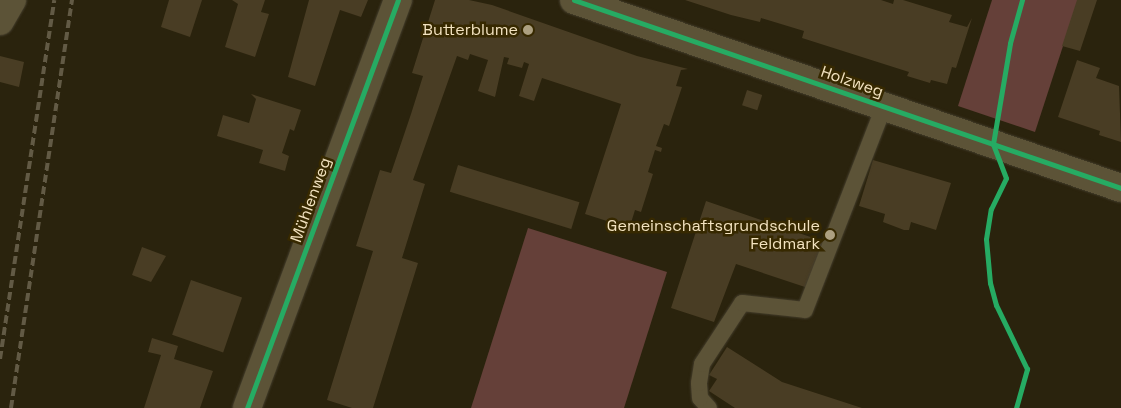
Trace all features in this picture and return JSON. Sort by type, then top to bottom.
[{"type":"street","points":[[0,21],[12,0]]},
{"type":"street","name":"Mühlenweg","points":[[247,408],[398,0]]},
{"type":"street","name":"Holzweg","points":[[574,0],[1121,188]]},
{"type":"lane","points":[[709,408],[700,398],[698,383],[702,364],[742,304],[805,310],[884,106]]},
{"type":"shaded area","points":[[992,0],[1078,0],[1035,132],[958,106]]},
{"type":"shaded area","points":[[528,228],[667,272],[624,408],[471,408]]},
{"type":"building","points":[[169,0],[202,0],[190,37],[161,27]]},
{"type":"building","points":[[232,0],[265,0],[261,12],[269,14],[255,57],[225,47],[238,4]]},
{"type":"building","points":[[309,0],[368,0],[361,17],[340,10],[315,86],[288,77]]},
{"type":"building","points":[[435,0],[469,0],[492,5],[637,56],[688,69],[681,70],[676,86],[682,87],[669,126],[664,124],[656,146],[662,148],[661,152],[655,150],[648,172],[653,174],[641,212],[635,210],[630,226],[635,230],[585,214],[621,104],[542,78],[534,101],[519,96],[529,64],[524,62],[522,68],[507,64],[509,58],[504,57],[495,97],[478,91],[488,60],[470,54],[468,60],[457,56],[413,180],[425,184],[402,258],[418,263],[373,408],[352,408],[327,400],[373,251],[356,246],[380,170],[391,173],[411,114],[423,76],[412,73]]},
{"type":"building","points":[[685,0],[881,0],[893,4],[894,0],[903,0],[952,15],[949,22],[967,27],[972,18],[956,68],[952,67],[947,84],[931,80],[930,83],[907,76],[909,72],[802,38],[804,31],[761,18],[760,22],[731,15]]},
{"type":"building","points":[[1077,0],[1097,0],[1080,51],[1062,46]]},
{"type":"building","points":[[0,56],[24,62],[19,87],[0,82]]},
{"type":"building","points":[[1077,60],[1100,68],[1096,78],[1119,86],[1121,142],[1099,135],[1100,131],[1058,117]]},
{"type":"building","points":[[747,90],[762,95],[757,110],[742,105]]},
{"type":"building","points":[[251,94],[301,110],[294,131],[290,129],[282,153],[289,156],[285,171],[259,163],[263,150],[217,136],[223,115],[249,123],[256,99]]},
{"type":"building","points":[[873,160],[951,183],[936,230],[911,222],[909,230],[904,230],[883,222],[885,214],[859,206]]},
{"type":"building","points":[[458,165],[579,202],[571,229],[450,192]]},
{"type":"building","points":[[706,201],[825,242],[808,288],[736,264],[714,322],[671,308]]},
{"type":"building","points":[[142,247],[166,256],[151,282],[132,275]]},
{"type":"building","points":[[191,280],[242,298],[223,352],[172,335]]},
{"type":"building","points":[[152,338],[178,346],[174,359],[213,371],[200,408],[144,408],[161,355],[148,352]]},
{"type":"building","points":[[727,347],[782,382],[862,408],[735,408],[709,391],[717,379],[709,375]]},
{"type":"railway","points":[[0,359],[54,0]]},
{"type":"railway","points":[[11,408],[72,0]]},
{"type":"cycle path","points":[[247,408],[398,0]]},
{"type":"cycle path","points":[[574,0],[1121,188]]},
{"type":"cycle path","points":[[1016,408],[1027,369],[996,305],[990,283],[986,239],[991,209],[1006,178],[993,144],[1010,43],[1022,0]]},
{"type":"place","name":"Butterblume","points":[[528,30]]},
{"type":"place","name":"Gemeinschaftsgrundschule Feldmark","points":[[830,235]]}]
